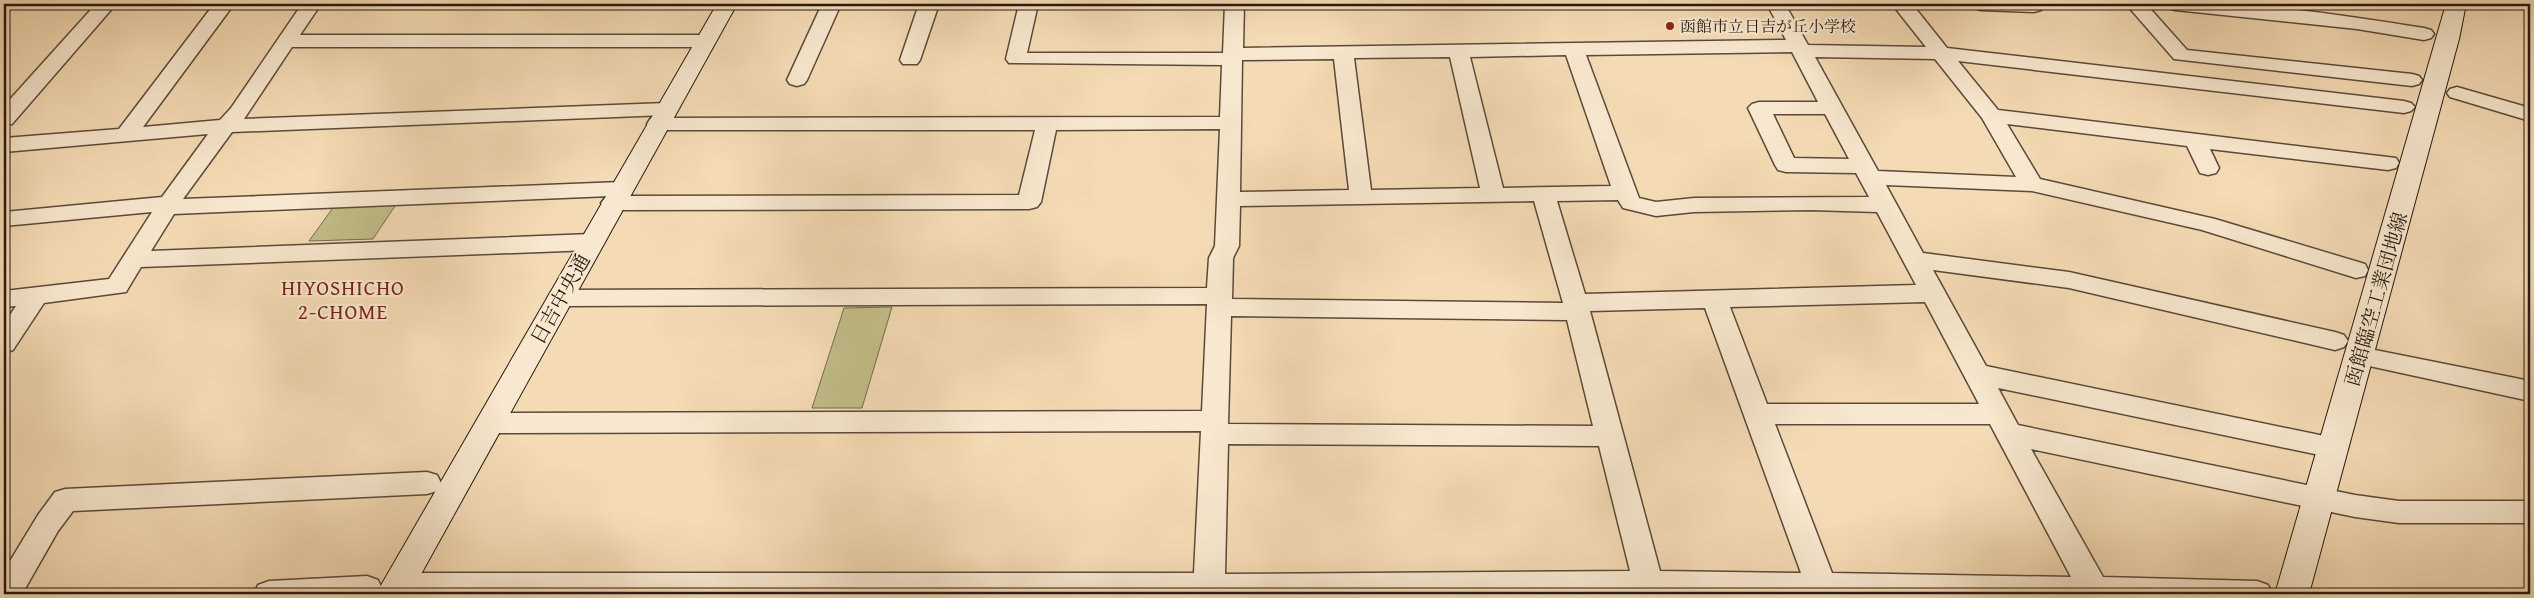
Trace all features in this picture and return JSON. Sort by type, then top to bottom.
[{"type":"main road","name":"日吉中央通","points":[[386,590],[490,424],[662,116],[727,4]]},
{"type":"main road","name":"函館臨空工業団地線","points":[[2292,594],[2360,356],[2456,4]]},
{"type":"street","points":[[4,119],[106,4]]},
{"type":"street","points":[[126,134],[224,4]]},
{"type":"street","points":[[4,299],[117,286],[169,205],[226,126],[239,112],[311,4]]},
{"type":"street","points":[[797,80],[831,4]]},
{"type":"street","points":[[910,60],[929,4]]},
{"type":"street","points":[[1028,4],[1016,59],[1574,49],[1800,49],[1940,53],[2404,107]]},
{"type":"street","points":[[1212,590],[1209,571],[1214,427],[1221,258],[1227,246],[1234,4]]},
{"type":"street","points":[[1776,4],[2092,589]]},
{"type":"street","points":[[1902,4],[1991,116],[2032,184]]},
{"type":"street","points":[[1981,4],[2034,6],[2033,4]]},
{"type":"street","points":[[2136,4],[2181,55],[2412,80]]},
{"type":"street","points":[[2175,4],[2348,22],[2424,34]]},
{"type":"street","points":[[287,41],[705,41]]},
{"type":"street","points":[[1574,49],[1625,193],[1631,203],[1656,209],[1694,205],[1811,202],[1884,205]]},
{"type":"street","points":[[1459,51],[1493,195]]},
{"type":"street","points":[[1343,52],[1361,198]]},
{"type":"street","points":[[2457,93],[2530,115]]},
{"type":"street","points":[[1832,108],[1759,108],[1786,165],[2032,184],[2206,224],[2356,270]]},
{"type":"street","points":[[4,146],[226,126],[662,116],[1048,123],[1231,123]]},
{"type":"street","points":[[1991,116],[2388,163]]},
{"type":"street","points":[[4,219],[169,205],[617,196],[1029,202],[1048,123]]},
{"type":"street","points":[[2196,141],[2208,168]]},
{"type":"street","points":[[1228,200],[1625,193]]},
{"type":"street","points":[[1544,194],[1577,307],[1610,436],[1631,587]]},
{"type":"street","points":[[134,260],[591,242]]},
{"type":"street","points":[[1915,260],[2069,280],[2335,341]]},
{"type":"street","points":[[560,298],[1219,302],[1577,307],[1714,300],[1934,294]]},
{"type":"street","points":[[4,344],[36,295]]},
{"type":"street","points":[[1714,300],[1821,585]]},
{"type":"street","points":[[2360,356],[2530,391]]},
{"type":"street","points":[[1977,374],[2334,448]]},
{"type":"street","points":[[1756,414],[2004,424],[2355,506],[2399,512],[2530,512]]},
{"type":"street","points":[[490,424],[1214,427],[1610,436]]},
{"type":"street","points":[[6,594],[48,523],[65,500],[427,483]]},
{"type":"street","points":[[269,594],[386,590],[1212,590],[1821,585],[1973,591],[2092,589],[2256,594]]},
{"type":"shaded area","points":[[1259,4],[1475,4],[1476,6],[1259,6]]},
{"type":"shaded area","points":[[397,203],[373,239],[309,241],[335,205]]},
{"type":"shaded area","points":[[892,307],[862,408],[812,408],[844,308]]},
{"type":"place","name":"函館市立日吉が丘小学校","points":[[1670,26]]},
{"type":"district","name":"HIYOSHICHO 2-CHOME","points":[[343,300]]}]
